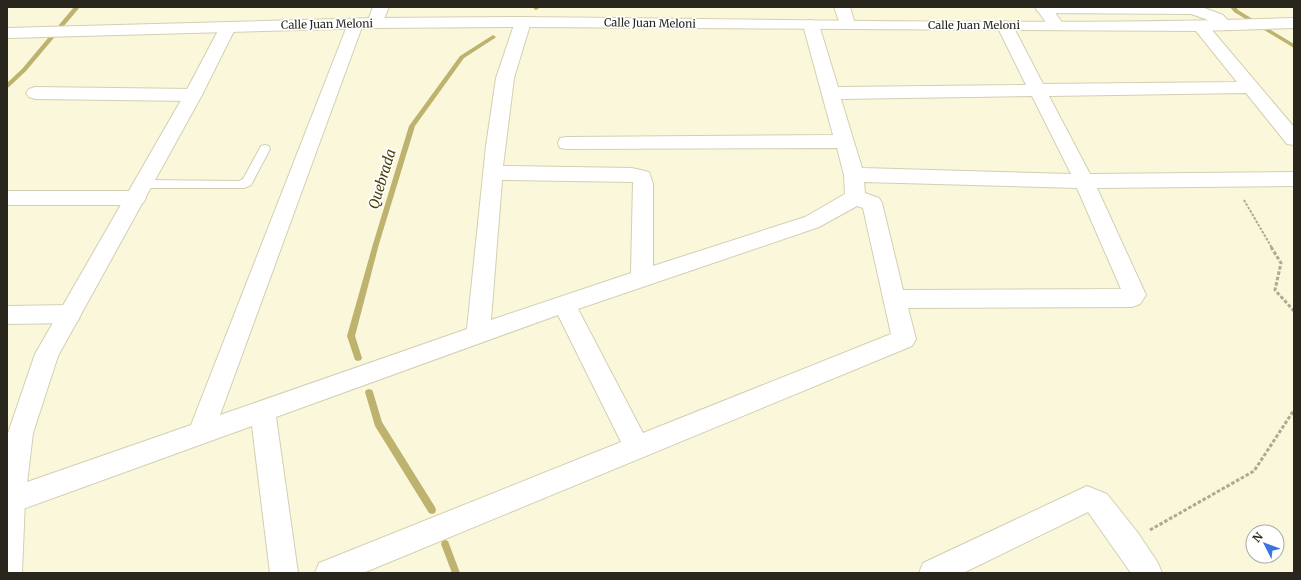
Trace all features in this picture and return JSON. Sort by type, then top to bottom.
[{"type":"street","points":[[375,23],[380,7]]},
{"type":"street","points":[[842,7],[847,24]]},
{"type":"street","points":[[1043,8],[1056,25]]},
{"type":"street","points":[[1043,8],[1193,9],[1217,18],[1224,25]]},
{"type":"street","points":[[478,335],[493,173],[505,78],[523,22]]},
{"type":"street","name":"Calle Juan Meloni","points":[[7,33],[375,23],[523,22],[811,25],[1200,26],[1289,23]]},
{"type":"street","points":[[201,432],[355,24]]},
{"type":"street","points":[[329,573],[904,339],[872,203],[854,186],[844,141],[811,25]]},
{"type":"street","points":[[894,299],[1132,298],[1135,295],[1084,181],[1005,26]]},
{"type":"street","points":[[1200,26],[1294,139]]},
{"type":"street","points":[[8,573],[12,500],[11,471],[20,433],[47,354],[193,95],[228,27]]},
{"type":"street","points":[[830,93],[1251,87]]},
{"type":"street","points":[[35,93],[193,95]]},
{"type":"street","points":[[567,143],[844,141]]},
{"type":"street","points":[[493,173],[632,175],[642,177],[642,279]]},
{"type":"street","points":[[12,500],[564,304],[812,222],[854,186],[1084,181],[1294,179]]},
{"type":"street","points":[[7,198],[139,191]]},
{"type":"street","points":[[564,304],[637,448]]},
{"type":"street","points":[[7,315],[70,314]]},
{"type":"street","points":[[262,411],[284,573]]},
{"type":"street","points":[[933,573],[1087,499],[1098,504],[1128,542],[1148,573]]},
{"type":"lane","points":[[139,191],[240,185],[247,182],[265,149]]},
{"type":"path","points":[[1232,180],[1281,263],[1275,290],[1294,312]]},
{"type":"path","points":[[1128,542],[1254,471],[1294,410]]},
{"type":"waterway","name":"Quebrada","points":[[7,86],[24,70],[77,7]]},
{"type":"waterway","points":[[1233,7],[1236,11],[1294,46]]},
{"type":"waterway","name":"Quebrada","points":[[358,358],[351,336],[376,244],[412,126],[462,57],[493,37]]},
{"type":"waterway","name":"Quebrada","points":[[369,392],[378,423],[432,510]]},
{"type":"waterway","name":"Quebrada","points":[[445,544],[456,573]]}]
